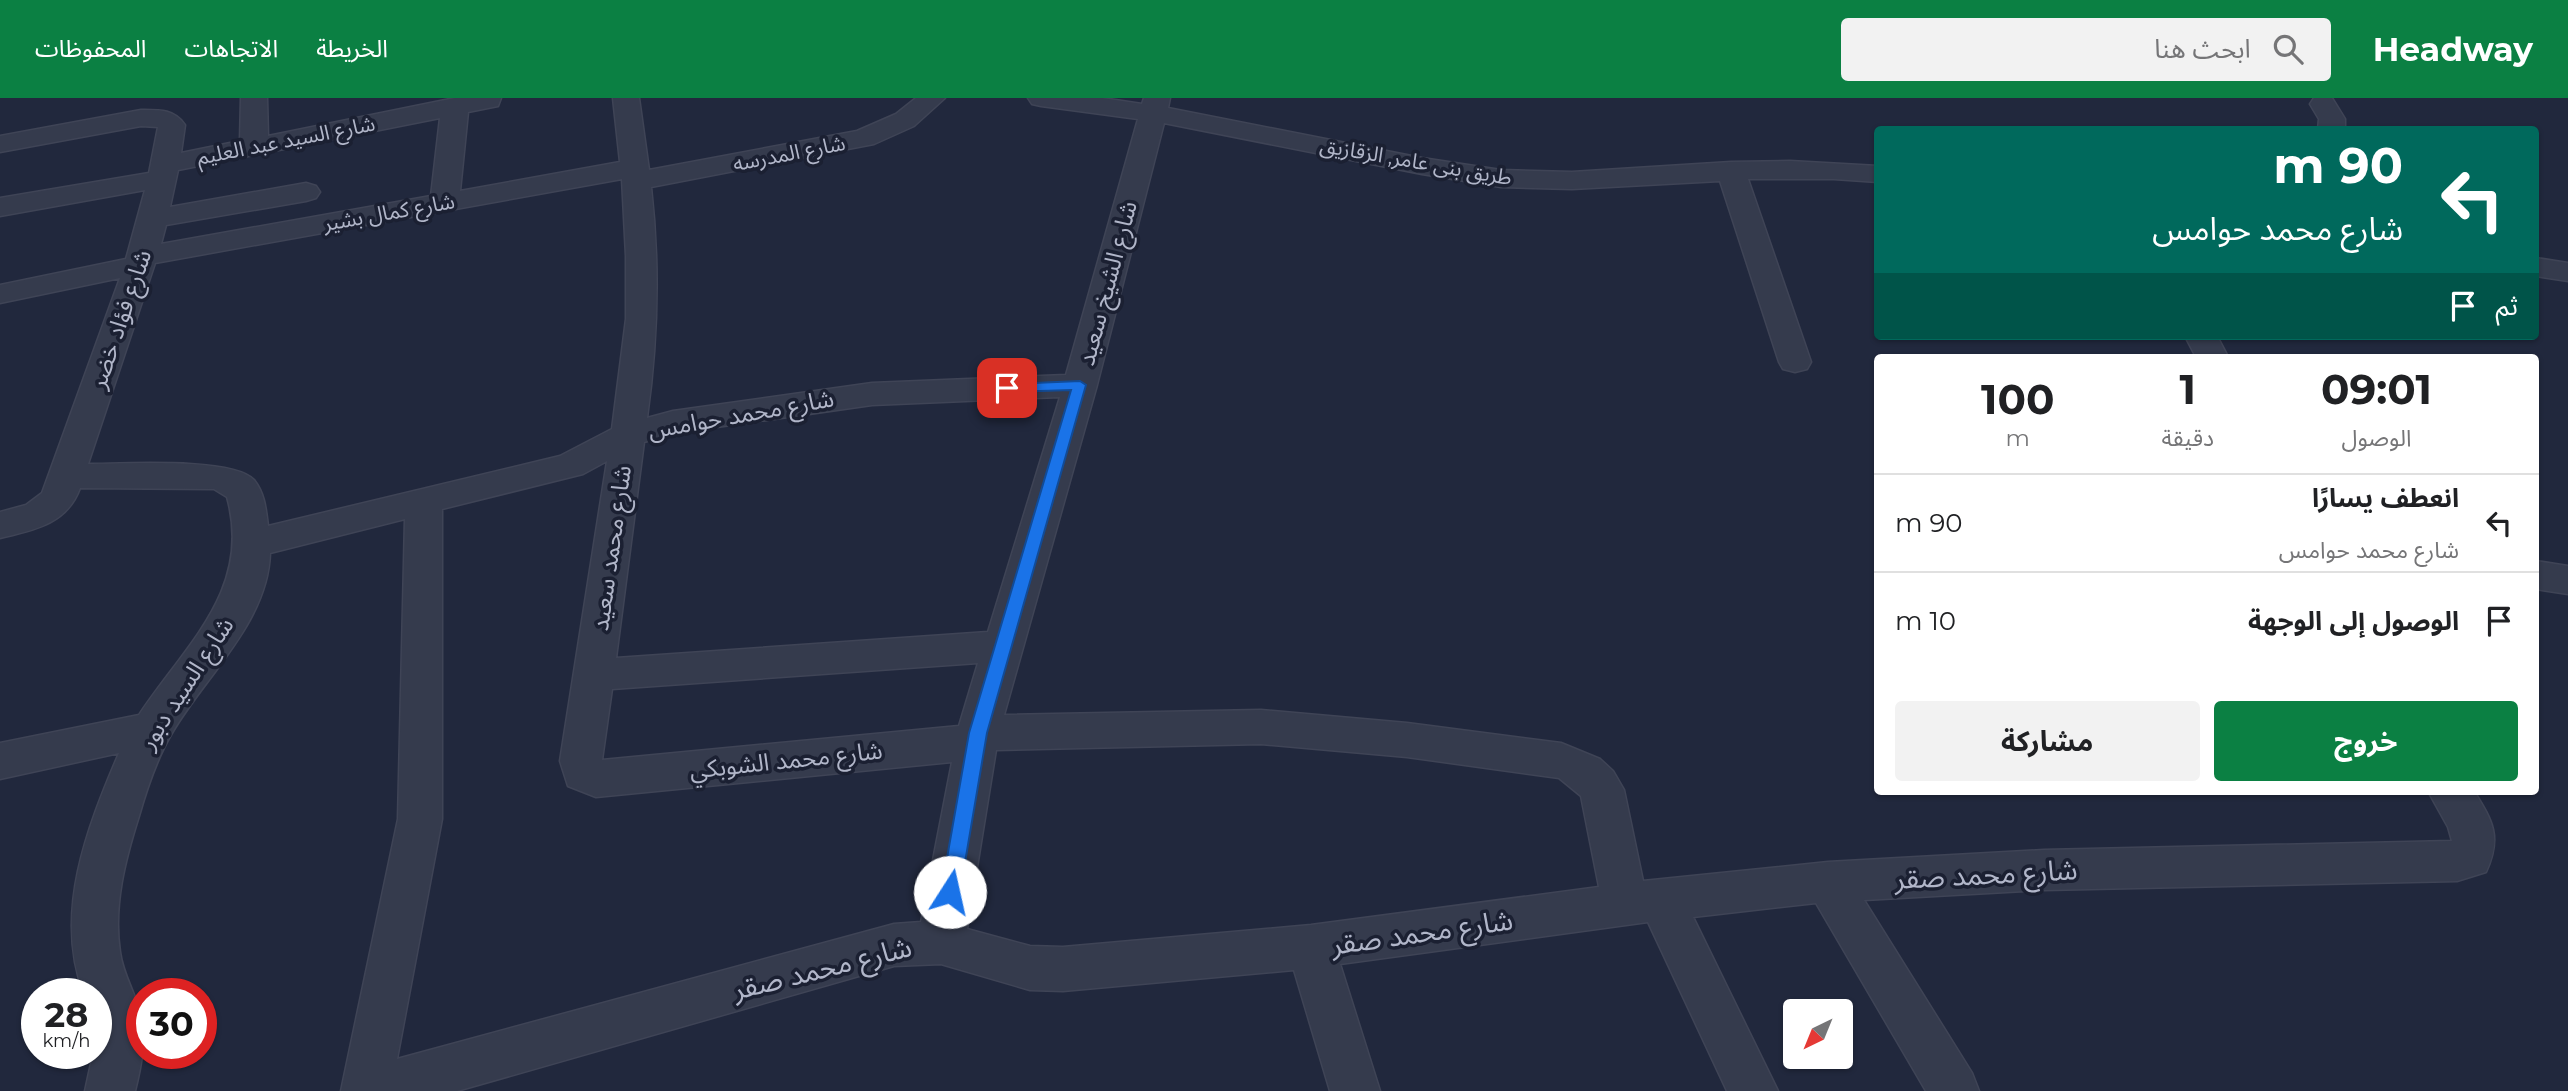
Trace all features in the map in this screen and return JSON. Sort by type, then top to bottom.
[{"type":"street","points":[[254,98],[254,146]]},
{"type":"street","name":"شارع محمد سعيد","points":[[596,779],[587,778],[580,768],[628,435],[643,307],[643,263],[636,175],[626,98]]},
{"type":"street","name":"شارع المدرسه","points":[[636,175],[864,138],[905,120],[932,98]]},
{"type":"street","name":"طريق بنى عامر, الزقازيق","points":[[1041,98],[1155,105],[1471,175],[1527,180],[1583,180],[1758,168],[1874,174]]},
{"type":"street","name":"شارع السيد عبد العليم","points":[[0,208],[164,172],[254,146],[489,100]]},
{"type":"street","name":"شارع الشيخ سعيد","points":[[942,943],[977,737],[1080,385],[1155,105]]},
{"type":"street","points":[[445,202],[454,106]]},
{"type":"street","name":"شارع فؤاد خضر","points":[[0,144],[141,118],[163,118],[172,125],[164,172],[142,260],[58,499],[52,506],[32,517],[10,522]]},
{"type":"street","points":[[1731,170],[1795,362]]},
{"type":"street","name":"شارع كمال بشير","points":[[0,294],[142,260],[445,202],[636,175]]},
{"type":"street","points":[[151,219],[306,191]]},
{"type":"street","points":[[2539,267],[2568,272]]},
{"type":"street","name":"شارع محمد حوامس","points":[[251,544],[571,465],[628,435],[673,422],[840,397],[1080,385]]},
{"type":"street","name":"شارع السيد دبور","points":[[66,476],[214,477],[233,481],[242,489],[248,500],[250,570],[241,595],[226,624],[153,729],[132,774],[96,887],[93,927],[98,967],[117,1022],[119,1043],[110,1091]]},
{"type":"street","points":[[368,1091],[420,819],[424,502]]},
{"type":"street","points":[[2539,575],[2568,580]]},
{"type":"street","points":[[593,675],[1003,646]]},
{"type":"street","name":"شارع محمد الشوبكي","points":[[596,779],[977,737],[1261,727],[1407,740],[1570,764],[1591,774],[1602,790],[1643,902],[1753,1091]]},
{"type":"street","points":[[0,761],[153,729]]},
{"type":"street","name":"شارع محمد صقر","points":[[368,1091],[894,945],[942,943],[1030,968],[1062,969],[1311,947],[1643,902],[1828,882],[2058,869],[2457,861],[2470,858],[2476,847],[2475,833],[2452,795]]},
{"type":"street","points":[[1828,882],[1954,1091]]},
{"type":"street","points":[[1311,947],[1355,1091]]},
{"type":"route","points":[[950,892],[978,733],[1080,385],[1007,388]]}]
